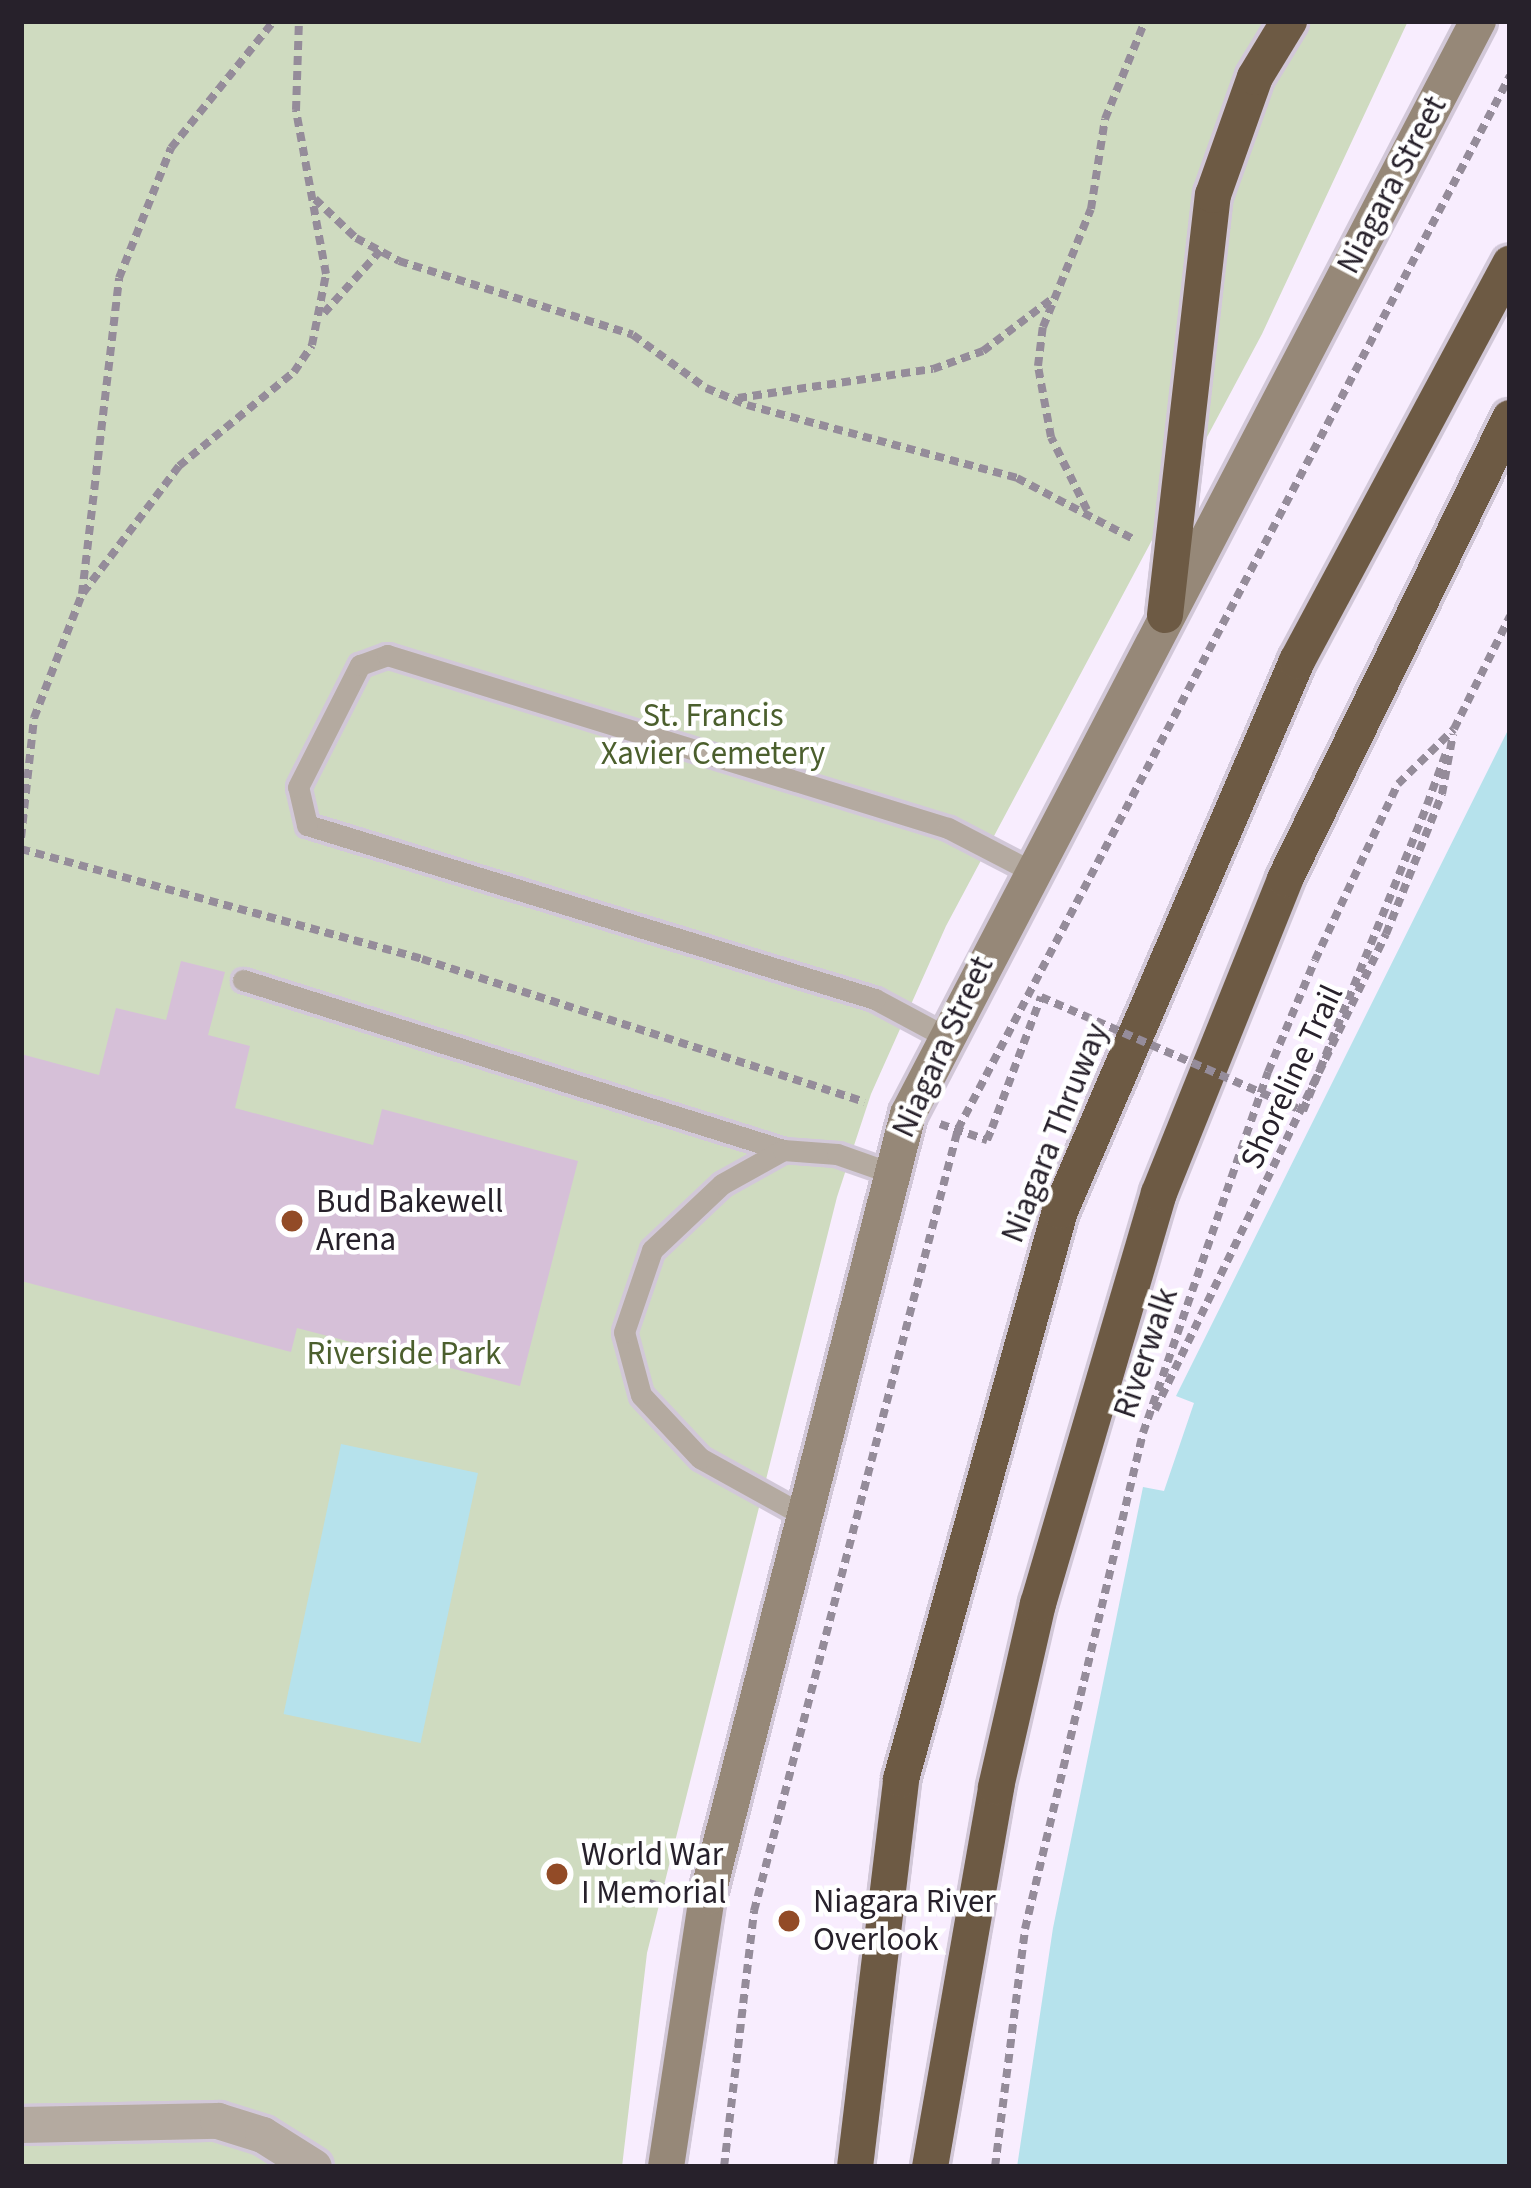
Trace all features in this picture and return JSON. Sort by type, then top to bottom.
[{"type":"highway","points":[[1165,615],[1214,195],[1256,76],[1288,21]]},
{"type":"highway","name":"Niagara Thruway","points":[[855,2167],[901,1779],[1060,1211],[1297,661],[1510,262]]},
{"type":"highway","points":[[931,2167],[992,1807],[1033,1627],[1159,1193],[1285,879],[1510,418]]},
{"type":"main road","name":"Niagara Street","points":[[667,2167],[706,1897],[888,1172],[944,1036],[1478,21]]},
{"type":"street","points":[[21,2125],[218,2121],[263,2135],[314,2167]]},
{"type":"lane","points":[[944,1036],[875,999],[307,825],[298,787],[359,664],[387,655],[949,828],[1029,871]]},
{"type":"lane","points":[[243,980],[783,1150],[837,1154],[888,1172]]},
{"type":"lane","points":[[783,1150],[722,1184],[652,1250],[624,1332],[641,1395],[700,1457],[801,1514]]},
{"type":"path","points":[[21,838],[34,718],[82,595],[119,278],[171,148],[274,21]]},
{"type":"path","points":[[299,21],[296,110],[315,199],[323,314]]},
{"type":"path","points":[[1088,512],[1042,405],[1038,365],[1054,297],[1091,208],[1119,77],[1145,21]]},
{"type":"path","points":[[724,2167],[758,1912],[958,1129],[1510,76]]},
{"type":"path","points":[[315,199],[380,251],[453,282],[633,335],[731,398],[1017,478],[1135,541]]},
{"type":"path","points":[[82,595],[179,466],[294,372],[323,314],[380,251]]},
{"type":"path","points":[[731,398],[933,369],[983,351],[1054,297]]},
{"type":"path","name":"Riverwalk","points":[[995,2167],[1025,1929],[1143,1432],[1268,1072],[1315,960],[1398,784],[1454,729],[1510,616]]},
{"type":"path","points":[[940,1124],[987,1141],[1041,997],[1303,1111],[1454,729]]},
{"type":"path","name":"Shoreline Trail","points":[[1143,1432],[1386,934],[1442,794],[1454,729]]},
{"type":"path","points":[[21,849],[422,959],[865,1102]]},
{"type":"path","points":[[649,1883],[663,1887]]},
{"type":"path","points":[[737,1905],[758,1912]]},
{"type":"green space","name":"Riverside Park","points":[[21,21],[1408,21],[1262,334],[946,926],[871,1094],[837,1197],[647,1953],[622,2167],[21,2167]]},
{"type":"water","points":[[1510,726],[1510,2167],[1017,2167],[1053,1928],[1143,1487],[1164,1491],[1194,1403],[1176,1396]]},
{"type":"water","points":[[341,1444],[478,1473],[421,1743],[284,1714]]},
{"type":"building","name":"Bud Bakewell Arena","points":[[181,961],[225,972],[208,1035],[250,1046],[235,1108],[373,1145],[382,1109],[578,1161],[520,1386],[297,1328],[291,1352],[21,1281],[21,1054],[99,1075],[116,1008],[166,1020]]},
{"type":"place","name":"Bud Bakewell Arena","points":[[292,1221]]},
{"type":"place","name":"World War I Memorial","points":[[557,1874]]},
{"type":"place","name":"Niagara River Overlook","points":[[789,1921]]},
{"type":"park label","name":"St. Francis Xavier Cemetery","points":[[713,735]]}]
